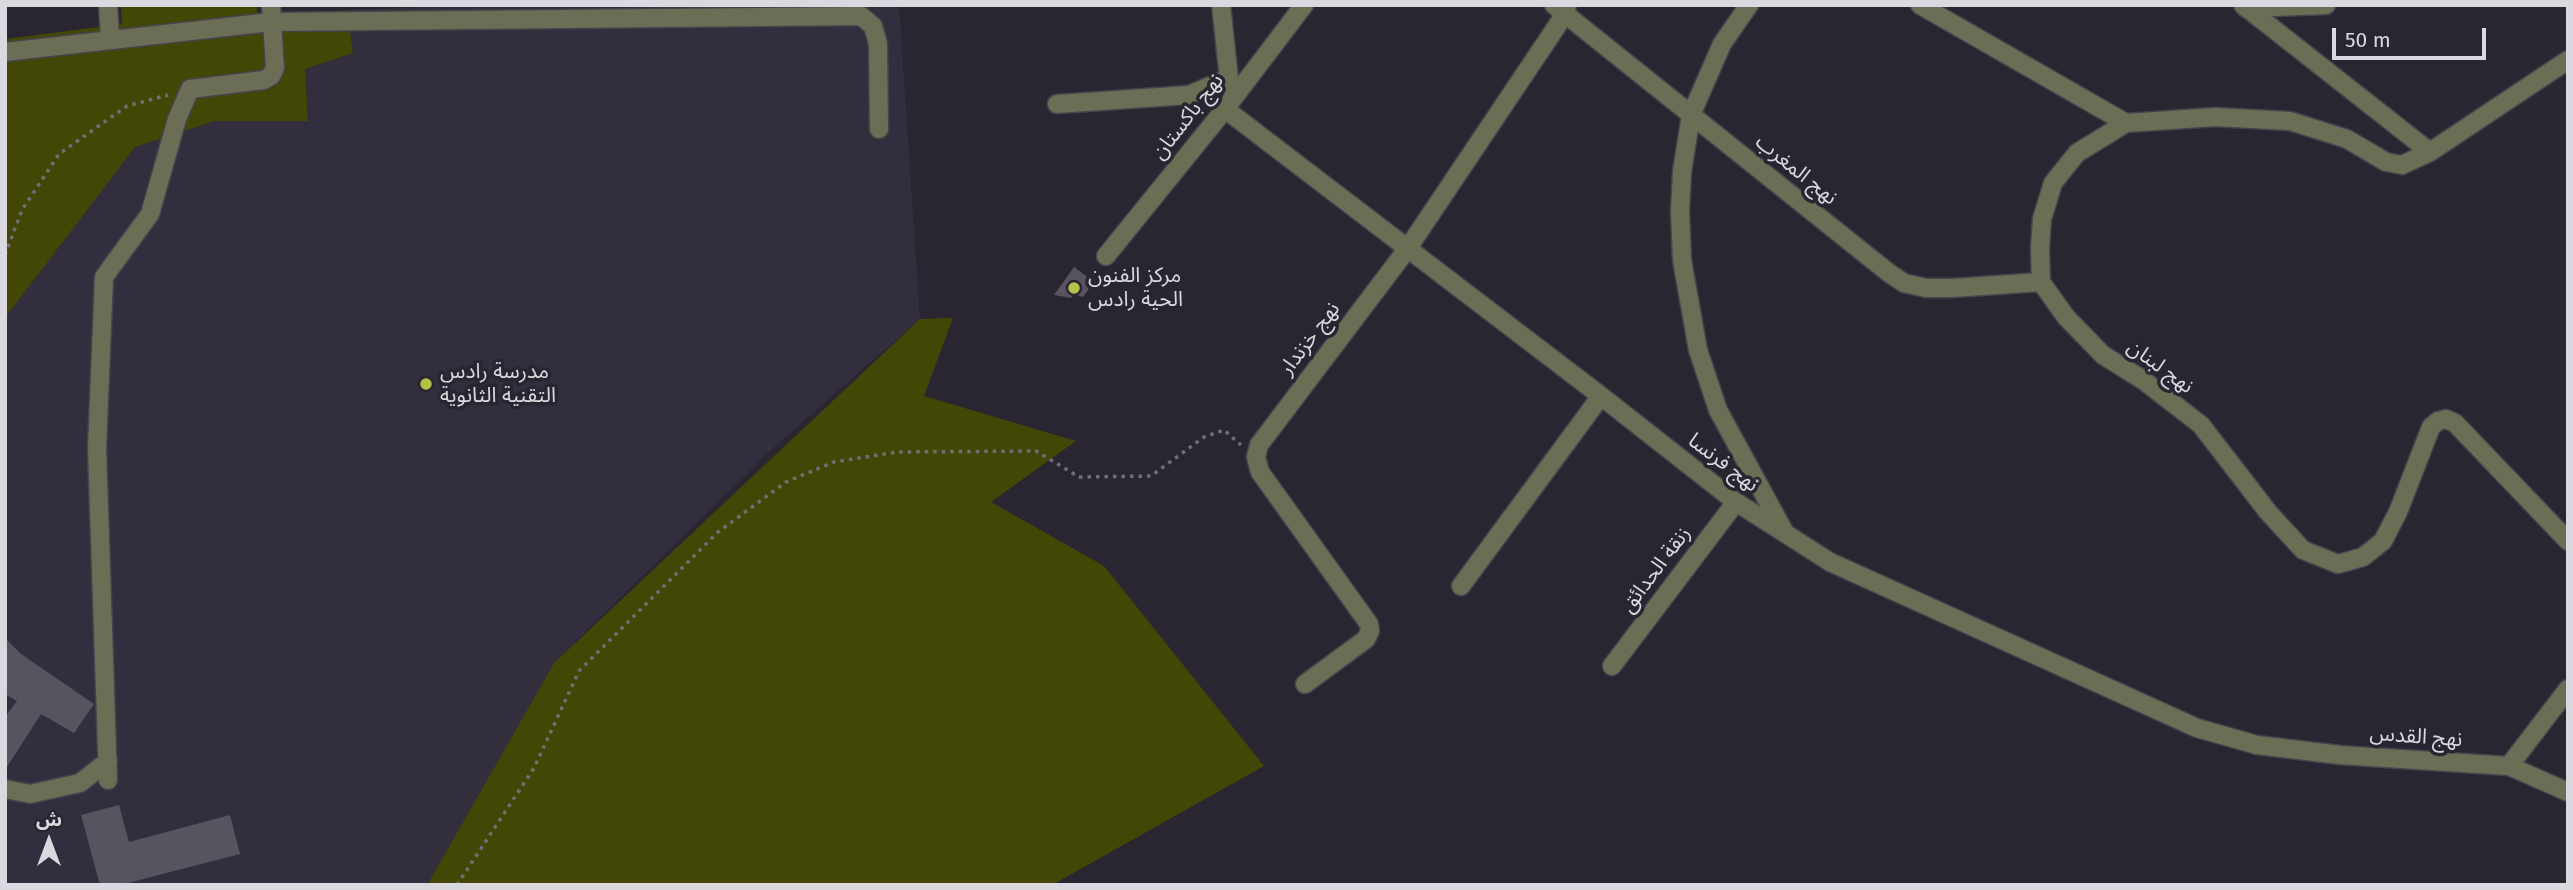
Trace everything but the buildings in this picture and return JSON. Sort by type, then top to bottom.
[{"type":"street","points":[[108,5],[110,39]]},
{"type":"street","points":[[1221,5],[1229,78],[1228,104]]},
{"type":"street","name":"نهج باكستان","points":[[1106,256],[1304,5]]},
{"type":"street","points":[[1749,5],[1722,44],[1691,115],[1682,172],[1682,260],[1698,350],[1718,410],[1787,536]]},
{"type":"street","points":[[1920,5],[2126,123]]},
{"type":"street","points":[[2245,7],[2326,5]]},
{"type":"street","points":[[2245,7],[2430,152]]},
{"type":"street","name":"نهج المغرب","points":[[1562,8],[1691,115],[1904,283],[1926,288],[1952,288],[2040,282]]},
{"type":"street","name":"نهج خزندار","points":[[1256,457],[1259,445],[1408,248],[1562,8]]},
{"type":"street","points":[[108,780],[97,448],[104,277],[150,214],[174,130],[190,89],[264,80],[271,76],[275,68],[271,14]]},
{"type":"street","points":[[5,52],[271,14],[861,16],[873,26],[878,44],[879,129]]},
{"type":"street","points":[[2040,282],[2042,219],[2053,183],[2077,153],[2126,123],[2215,117],[2290,121],[2347,139],[2386,162],[2402,165],[2430,152],[2568,60]]},
{"type":"street","points":[[1057,104],[1189,95],[1229,78]]},
{"type":"street","name":"نهج فرنسا","points":[[1228,104],[1408,248],[1736,502],[1787,536],[1830,562],[2196,728],[2257,745]]},
{"type":"street","name":"نهج لبنان","points":[[2040,282],[2066,317],[2103,355],[2143,380],[2201,425],[2268,512],[2303,550],[2338,564],[2363,557],[2383,541],[2398,512],[2431,427],[2446,419],[2455,423],[2568,541]]},
{"type":"street","points":[[1461,586],[1601,396]]},
{"type":"street","points":[[1256,457],[1260,472],[1369,624],[1370,631],[1366,639],[1305,684]]},
{"type":"street","name":"زنقة الحدائق","points":[[1612,666],[1736,502]]},
{"type":"street","points":[[2509,766],[2568,689]]},
{"type":"street","name":"نهج القدس","points":[[2257,745],[2340,755],[2509,766],[2568,792]]},
{"type":"street","points":[[5,789],[30,794],[80,783],[108,761]]},
{"type":"path","points":[[5,255],[22,210],[59,155],[127,106],[190,89]]},
{"type":"path","points":[[457,885],[534,768],[579,671],[718,532],[786,482],[834,462],[898,452],[1036,451],[1079,477],[1151,475],[1204,437],[1224,430],[1256,457]]},
{"type":"shaded area","points":[[121,5],[257,5],[258,23],[347,10],[353,53],[305,69],[308,121],[215,121],[135,147],[5,318],[5,39],[122,24]]},
{"type":"shaded area","name":"مدرسة رادس التقنية الثانوية","points":[[477,5],[899,5],[920,319],[773,448],[554,663],[427,885],[5,885],[5,318],[135,147],[215,121],[308,121],[305,69],[353,53],[347,10]]},
{"type":"shaded area","points":[[953,318],[924,396],[1076,441],[991,502],[1104,566],[1264,766],[1052,885],[427,885],[554,663],[920,319]]},
{"type":"place","name":"مركز الفنون الحية رادس","points":[[1074,288]]},
{"type":"place","name":"مدرسة رادس التقنية الثانوية","points":[[426,384]]}]
